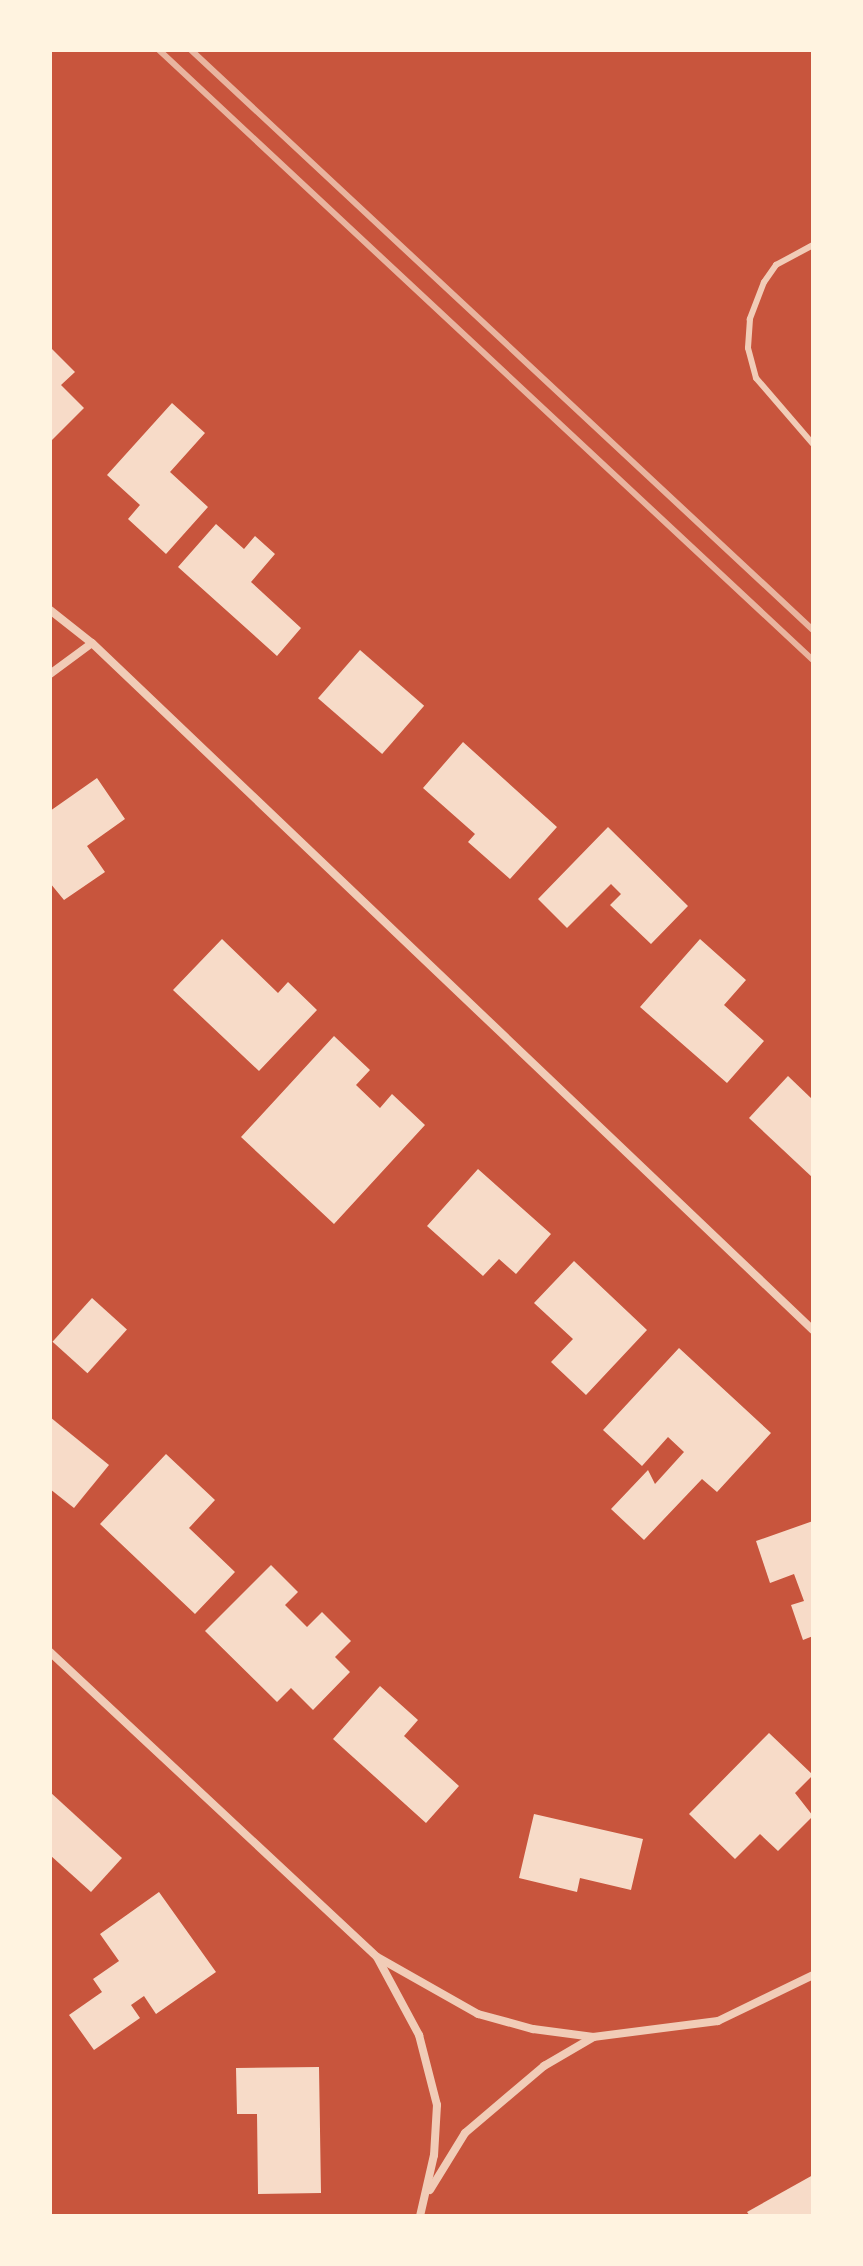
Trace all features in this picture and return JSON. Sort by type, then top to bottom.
[{"type":"street","points":[[50,610],[92,643],[813,1330]]},
{"type":"street","points":[[50,674],[92,643]]},
{"type":"street","points":[[50,1652],[377,1957],[478,2014],[533,2029],[593,2037],[718,2021],[813,1975]]},
{"type":"street","points":[[377,1957],[427,2059],[437,2105],[427,2195],[420,2216]]},
{"type":"street","points":[[427,2195],[465,2133],[544,2066],[593,2037]]},
{"type":"lane","points":[[813,245],[776,265],[764,282],[750,319],[748,348],[756,378],[813,444]]},
{"type":"building","points":[[50,347],[75,372],[61,385],[84,408],[50,442]]},
{"type":"building","points":[[172,403],[205,433],[170,472],[208,507],[166,554],[128,519],[140,505],[107,475]]},
{"type":"building","points":[[216,524],[244,549],[255,536],[275,554],[251,582],[301,628],[277,656],[178,567]]},
{"type":"building","points":[[360,650],[424,706],[382,754],[318,698]]},
{"type":"building","points":[[463,742],[557,827],[510,879],[468,842],[475,834],[423,788]]},
{"type":"building","points":[[97,778],[125,819],[87,846],[105,872],[64,900],[50,883],[50,811]]},
{"type":"building","points":[[608,827],[688,906],[651,944],[610,905],[621,894],[611,884],[567,928],[538,899]]},
{"type":"building","points":[[222,939],[278,993],[288,982],[317,1010],[259,1071],[173,990]]},
{"type":"building","points":[[700,939],[746,980],[724,1005],[764,1041],[727,1083],[640,1007]]},
{"type":"building","points":[[334,1036],[370,1070],[356,1085],[380,1108],[392,1094],[425,1125],[334,1224],[241,1137]]},
{"type":"building","points":[[788,1076],[813,1100],[813,1178],[749,1118]]},
{"type":"building","points":[[478,1169],[551,1234],[516,1274],[499,1259],[483,1276],[427,1226]]},
{"type":"building","points":[[574,1261],[647,1330],[586,1395],[551,1362],[573,1339],[534,1303]]},
{"type":"building","points":[[92,1298],[127,1329],[87,1373],[53,1342]]},
{"type":"building","points":[[679,1348],[771,1433],[717,1492],[702,1479],[644,1540],[611,1509],[648,1470],[655,1484],[684,1452],[668,1437],[642,1466],[603,1430]]},
{"type":"building","points":[[50,1417],[109,1465],[74,1508],[50,1489]]},
{"type":"building","points":[[166,1454],[215,1500],[189,1528],[235,1572],[195,1614],[100,1524]]},
{"type":"building","points":[[813,1521],[813,1636],[803,1640],[791,1605],[804,1601],[794,1574],[770,1583],[756,1541]]},
{"type":"building","points":[[271,1565],[298,1592],[285,1605],[307,1627],[322,1612],[351,1641],[335,1657],[350,1672],[313,1710],[291,1688],[277,1702],[205,1631]]},
{"type":"building","points":[[380,1686],[418,1720],[404,1736],[459,1786],[426,1823],[333,1739]]},
{"type":"building","points":[[769,1733],[813,1775],[795,1793],[813,1816],[778,1851],[760,1834],[735,1859],[689,1814]]},
{"type":"building","points":[[50,1792],[122,1858],[91,1892],[50,1855]]},
{"type":"building","points":[[534,1814],[643,1839],[631,1890],[580,1878],[577,1892],[519,1878]]},
{"type":"building","points":[[159,1892],[216,1972],[156,2014],[144,1996],[131,2005],[140,2018],[94,2050],[69,2015],[102,1992],[93,1979],[119,1961],[100,1934]]},
{"type":"building","points":[[319,2067],[321,2193],[258,2194],[257,2114],[237,2114],[236,2068]]},
{"type":"building","points":[[813,2175],[813,2216],[750,2216],[747,2212]]},
{"type":"railway","points":[[159,50],[813,660]]},
{"type":"railway","points":[[191,50],[813,630]]}]
